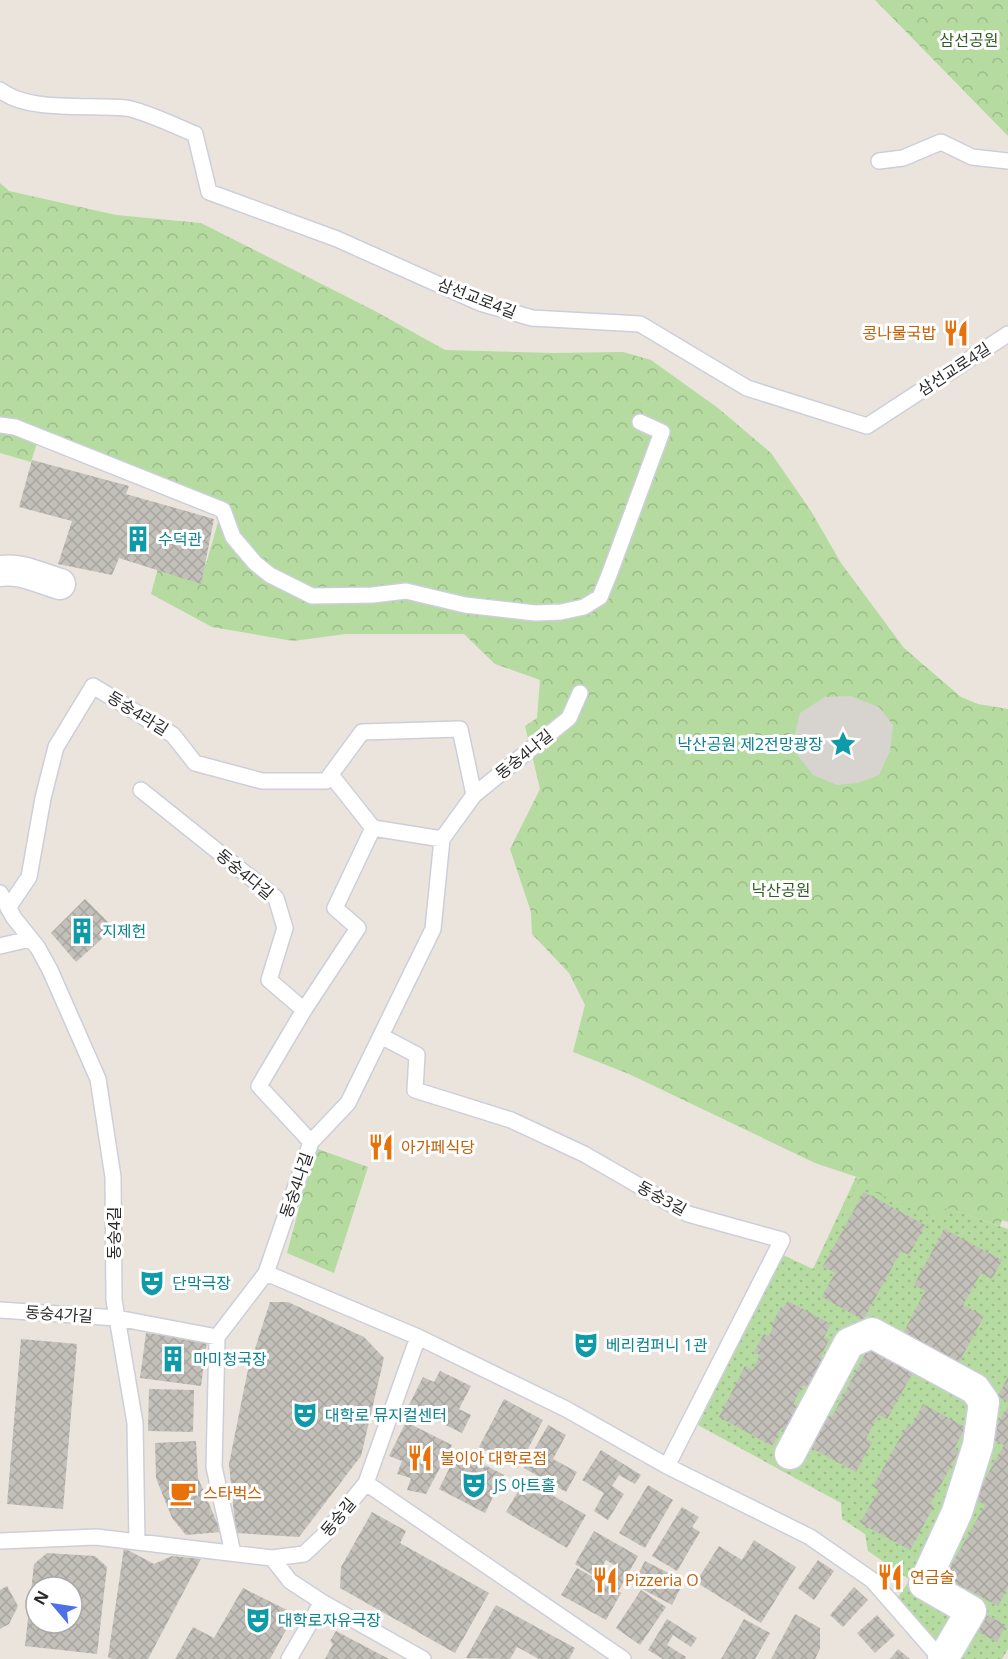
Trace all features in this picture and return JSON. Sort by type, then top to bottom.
[{"type":"street","points":[[0,571],[27,572],[60,584]]},
{"type":"street","points":[[790,1454],[849,1343],[872,1333],[975,1389],[984,1402],[978,1444],[957,1512],[924,1584],[970,1611],[942,1659]]},
{"type":"lane","name":"삼선교로4길","points":[[0,90],[8,96],[52,106],[128,108],[195,134],[209,192],[346,243],[480,303],[532,318],[640,324],[747,388],[867,426],[1008,334]]},
{"type":"lane","points":[[879,161],[903,158],[941,142],[972,157],[1008,161]]},
{"type":"lane","points":[[0,425],[15,428],[223,510],[233,537],[255,563],[270,575],[312,596],[373,595],[406,591],[465,605],[535,613],[561,612],[584,607],[600,597],[662,432],[640,422]]},
{"type":"lane","name":"동숭4라길","points":[[8,908],[29,877],[43,798],[56,747],[93,686],[173,735],[195,764],[262,781],[326,781],[331,776]]},
{"type":"lane","name":"동숭4나길","points":[[217,1337],[266,1273],[312,1142],[348,1103],[433,929],[442,839],[474,795],[569,718],[580,693]]},
{"type":"lane","points":[[442,839],[373,828],[331,776],[362,732],[460,729],[474,795]]},
{"type":"lane","name":"동숭4다길","points":[[141,790],[276,898],[285,928],[269,980],[304,1010]]},
{"type":"lane","points":[[312,1142],[259,1086],[304,1010],[358,928],[335,908],[373,828]]},
{"type":"lane","name":"동숭4길","points":[[0,893],[50,970],[98,1079],[113,1177],[114,1300],[135,1423],[137,1542]]},
{"type":"lane","points":[[0,946],[30,939]]},
{"type":"lane","name":"동숭3길","points":[[381,1036],[417,1055],[415,1090],[511,1120],[584,1154],[688,1214],[782,1240],[667,1466]]},
{"type":"lane","points":[[266,1273],[418,1337],[566,1409],[667,1466],[810,1537],[872,1580],[942,1659]]},
{"type":"lane","name":"동숭4가길","points":[[0,1310],[117,1318]]},
{"type":"lane","points":[[117,1318],[217,1337],[214,1467],[234,1553]]},
{"type":"lane","points":[[366,1483],[418,1337]]},
{"type":"lane","name":"동숭길","points":[[0,1541],[96,1537],[272,1558],[304,1554],[324,1536],[366,1483],[623,1659]]},
{"type":"lane","points":[[272,1558],[290,1581],[322,1602],[423,1659]]},
{"type":"lane","points":[[289,1659],[322,1602]]},
{"type":"green space","name":"삼선공원","points":[[875,0],[1008,0],[1008,136]]},
{"type":"green space","name":"낙산공원","points":[[0,183],[9,191],[116,215],[201,223],[375,311],[445,350],[623,352],[651,360],[718,408],[771,453],[811,511],[841,563],[904,648],[961,697],[978,704],[1008,709],[1008,1222],[1002,1220],[1000,1226],[946,1208],[939,1219],[864,1188],[850,1217],[843,1216],[860,1178],[815,1163],[629,1074],[573,1052],[585,1005],[569,973],[532,934],[531,912],[510,849],[540,789],[525,726],[537,718],[540,680],[495,664],[464,634],[346,634],[293,641],[212,627],[151,594],[161,557],[206,564],[222,508],[37,443],[31,462],[0,453]]},
{"type":"green space","points":[[315,1148],[368,1167],[334,1273],[287,1253]]},
{"type":"green space","points":[[856,1177],[1008,1229],[1008,1649],[1002,1659],[941,1659],[893,1604],[910,1580],[868,1551],[865,1534],[842,1519],[841,1503],[698,1425],[783,1255],[813,1269]]},
{"type":"shaded area","name":"낙산공원 제2전망광장","points":[[851,696],[879,707],[893,725],[890,751],[879,775],[858,783],[837,785],[813,775],[798,756],[794,737],[800,713],[825,697]]},
{"type":"building","name":"수덕관","points":[[32,460],[129,486],[126,494],[214,519],[201,584],[119,558],[112,575],[58,564],[72,521],[19,507]]},
{"type":"building","name":"지제헌","points":[[85,899],[114,928],[76,962],[51,933]]},
{"type":"building","points":[[864,1192],[925,1225],[909,1255],[901,1251],[863,1320],[822,1297],[835,1273],[823,1266]]},
{"type":"building","points":[[944,1229],[1002,1260],[992,1279],[981,1273],[963,1305],[984,1316],[958,1364],[903,1334],[925,1291],[914,1285]]},
{"type":"building","points":[[788,1301],[831,1324],[824,1337],[829,1340],[820,1357],[825,1359],[810,1388],[803,1385],[793,1404],[799,1407],[786,1431],[781,1428],[772,1446],[719,1417],[745,1366],[753,1370],[760,1355],[754,1352],[764,1334],[769,1336],[773,1327],[771,1326],[781,1307],[783,1308]]},
{"type":"building","name":"대학로 뮤지컬센터","points":[[270,1302],[288,1302],[364,1337],[384,1358],[361,1456],[299,1537],[236,1533],[229,1464],[247,1374]]},
{"type":"building","name":"마미청국장","points":[[146,1333],[207,1341],[201,1386],[140,1378]]},
{"type":"building","points":[[21,1339],[77,1344],[63,1509],[7,1504]]},
{"type":"building","points":[[871,1343],[916,1367],[887,1419],[878,1415],[866,1439],[872,1442],[856,1472],[806,1445],[824,1413],[832,1417]]},
{"type":"building","points":[[440,1371],[471,1386],[459,1409],[471,1415],[462,1433],[408,1407],[423,1377],[434,1382]]},
{"type":"building","points":[[1008,1377],[1008,1402],[998,1396]]},
{"type":"building","points":[[149,1389],[194,1390],[193,1432],[148,1431]]},
{"type":"building","points":[[504,1399],[543,1420],[518,1468],[479,1447]]},
{"type":"building","points":[[923,1404],[965,1427],[954,1449],[959,1451],[930,1504],[934,1506],[910,1550],[860,1523],[879,1490],[873,1487],[907,1425],[911,1427]]},
{"type":"building","points":[[1008,1406],[1008,1587],[998,1606],[945,1577],[985,1505],[974,1499],[1004,1445],[990,1438]]},
{"type":"building","name":"불이아 대학로점","points":[[406,1422],[452,1445],[426,1494],[407,1490],[411,1478],[397,1474],[402,1461],[389,1456]]},
{"type":"building","points":[[548,1425],[566,1435],[553,1459],[577,1472],[566,1492],[524,1468]]},
{"type":"building","name":"스타벅스","points":[[196,1441],[198,1478],[221,1532],[186,1535],[172,1518],[156,1478],[155,1443]]},
{"type":"building","points":[[601,1450],[641,1475],[635,1484],[619,1475],[612,1486],[624,1494],[608,1520],[594,1511],[604,1493],[582,1480]]},
{"type":"building","points":[[458,1451],[504,1475],[485,1513],[439,1489]]},
{"type":"building","points":[[525,1479],[586,1515],[567,1548],[506,1512]]},
{"type":"building","points":[[648,1485],[673,1500],[645,1548],[619,1533]]},
{"type":"building","points":[[682,1507],[699,1517],[692,1527],[700,1532],[677,1571],[652,1556]]},
{"type":"building","points":[[372,1512],[406,1531],[400,1543],[489,1593],[455,1653],[340,1588],[341,1567]]},
{"type":"building","points":[[594,1531],[638,1556],[619,1590],[607,1583],[617,1567],[606,1560],[596,1577],[575,1564]]},
{"type":"building","points":[[754,1540],[796,1567],[761,1623],[696,1582],[719,1546],[742,1560]]},
{"type":"building","points":[[124,1548],[154,1564],[172,1556],[201,1559],[148,1659],[108,1657]]},
{"type":"building","points":[[47,1553],[95,1556],[107,1567],[97,1654],[25,1646],[26,1635],[84,1635],[84,1575],[33,1575],[34,1564]]},
{"type":"building","points":[[818,1560],[834,1571],[814,1600],[798,1588]]},
{"type":"building","points":[[645,1561],[684,1581],[672,1605],[633,1584]]},
{"type":"building","points":[[577,1568],[621,1593],[606,1620],[561,1595]]},
{"type":"building","points":[[7,1586],[18,1606],[9,1624],[0,1629],[0,1590]]},
{"type":"building","points":[[854,1587],[868,1600],[843,1627],[830,1615]]},
{"type":"building","name":"대학로자유극장","points":[[243,1588],[295,1614],[270,1659],[175,1659],[193,1627],[214,1638]]},
{"type":"building","points":[[641,1590],[666,1607],[640,1645],[616,1628]]},
{"type":"building","points":[[496,1605],[575,1648],[569,1659],[539,1659],[517,1647],[510,1659],[466,1658]]},
{"type":"building","points":[[978,1611],[1006,1625],[997,1642],[969,1627]]},
{"type":"building","points":[[795,1614],[820,1628],[820,1649],[815,1659],[771,1659]]},
{"type":"building","points":[[877,1615],[895,1635],[875,1653],[857,1633]]},
{"type":"building","points":[[667,1619],[697,1638],[691,1647],[673,1635],[667,1645],[686,1657],[685,1659],[663,1659],[648,1650]]},
{"type":"building","points":[[744,1619],[770,1633],[755,1659],[721,1659]]},
{"type":"building","points":[[336,1631],[389,1659],[325,1659],[333,1644],[330,1641]]},
{"type":"building","points":[[898,1649],[910,1659],[890,1659]]},
{"type":"place","name":"콩나물국밥","points":[[956,333]]},
{"type":"place","name":"수덕관","points":[[138,539]]},
{"type":"place","name":"낙산공원 제2전망광장","points":[[843,744]]},
{"type":"place","name":"지제헌","points":[[82,931]]},
{"type":"place","name":"아가페식당","points":[[381,1147]]},
{"type":"place","name":"단막극장","points":[[152,1283]]},
{"type":"place","name":"베리컴퍼니 1관","points":[[586,1345]]},
{"type":"place","name":"마미청국장","points":[[173,1359]]},
{"type":"place","name":"대학로 뮤지컬센터","points":[[305,1415]]},
{"type":"place","name":"불이아 대학로점","points":[[420,1458]]},
{"type":"place","name":"JS 아트홀","points":[[474,1485]]},
{"type":"place","name":"스타벅스","points":[[183,1493]]},
{"type":"place","name":"연금술","points":[[890,1577]]},
{"type":"place","name":"Pizzeria O","points":[[605,1580]]},
{"type":"place","name":"대학로자유극장","points":[[258,1620]]}]
